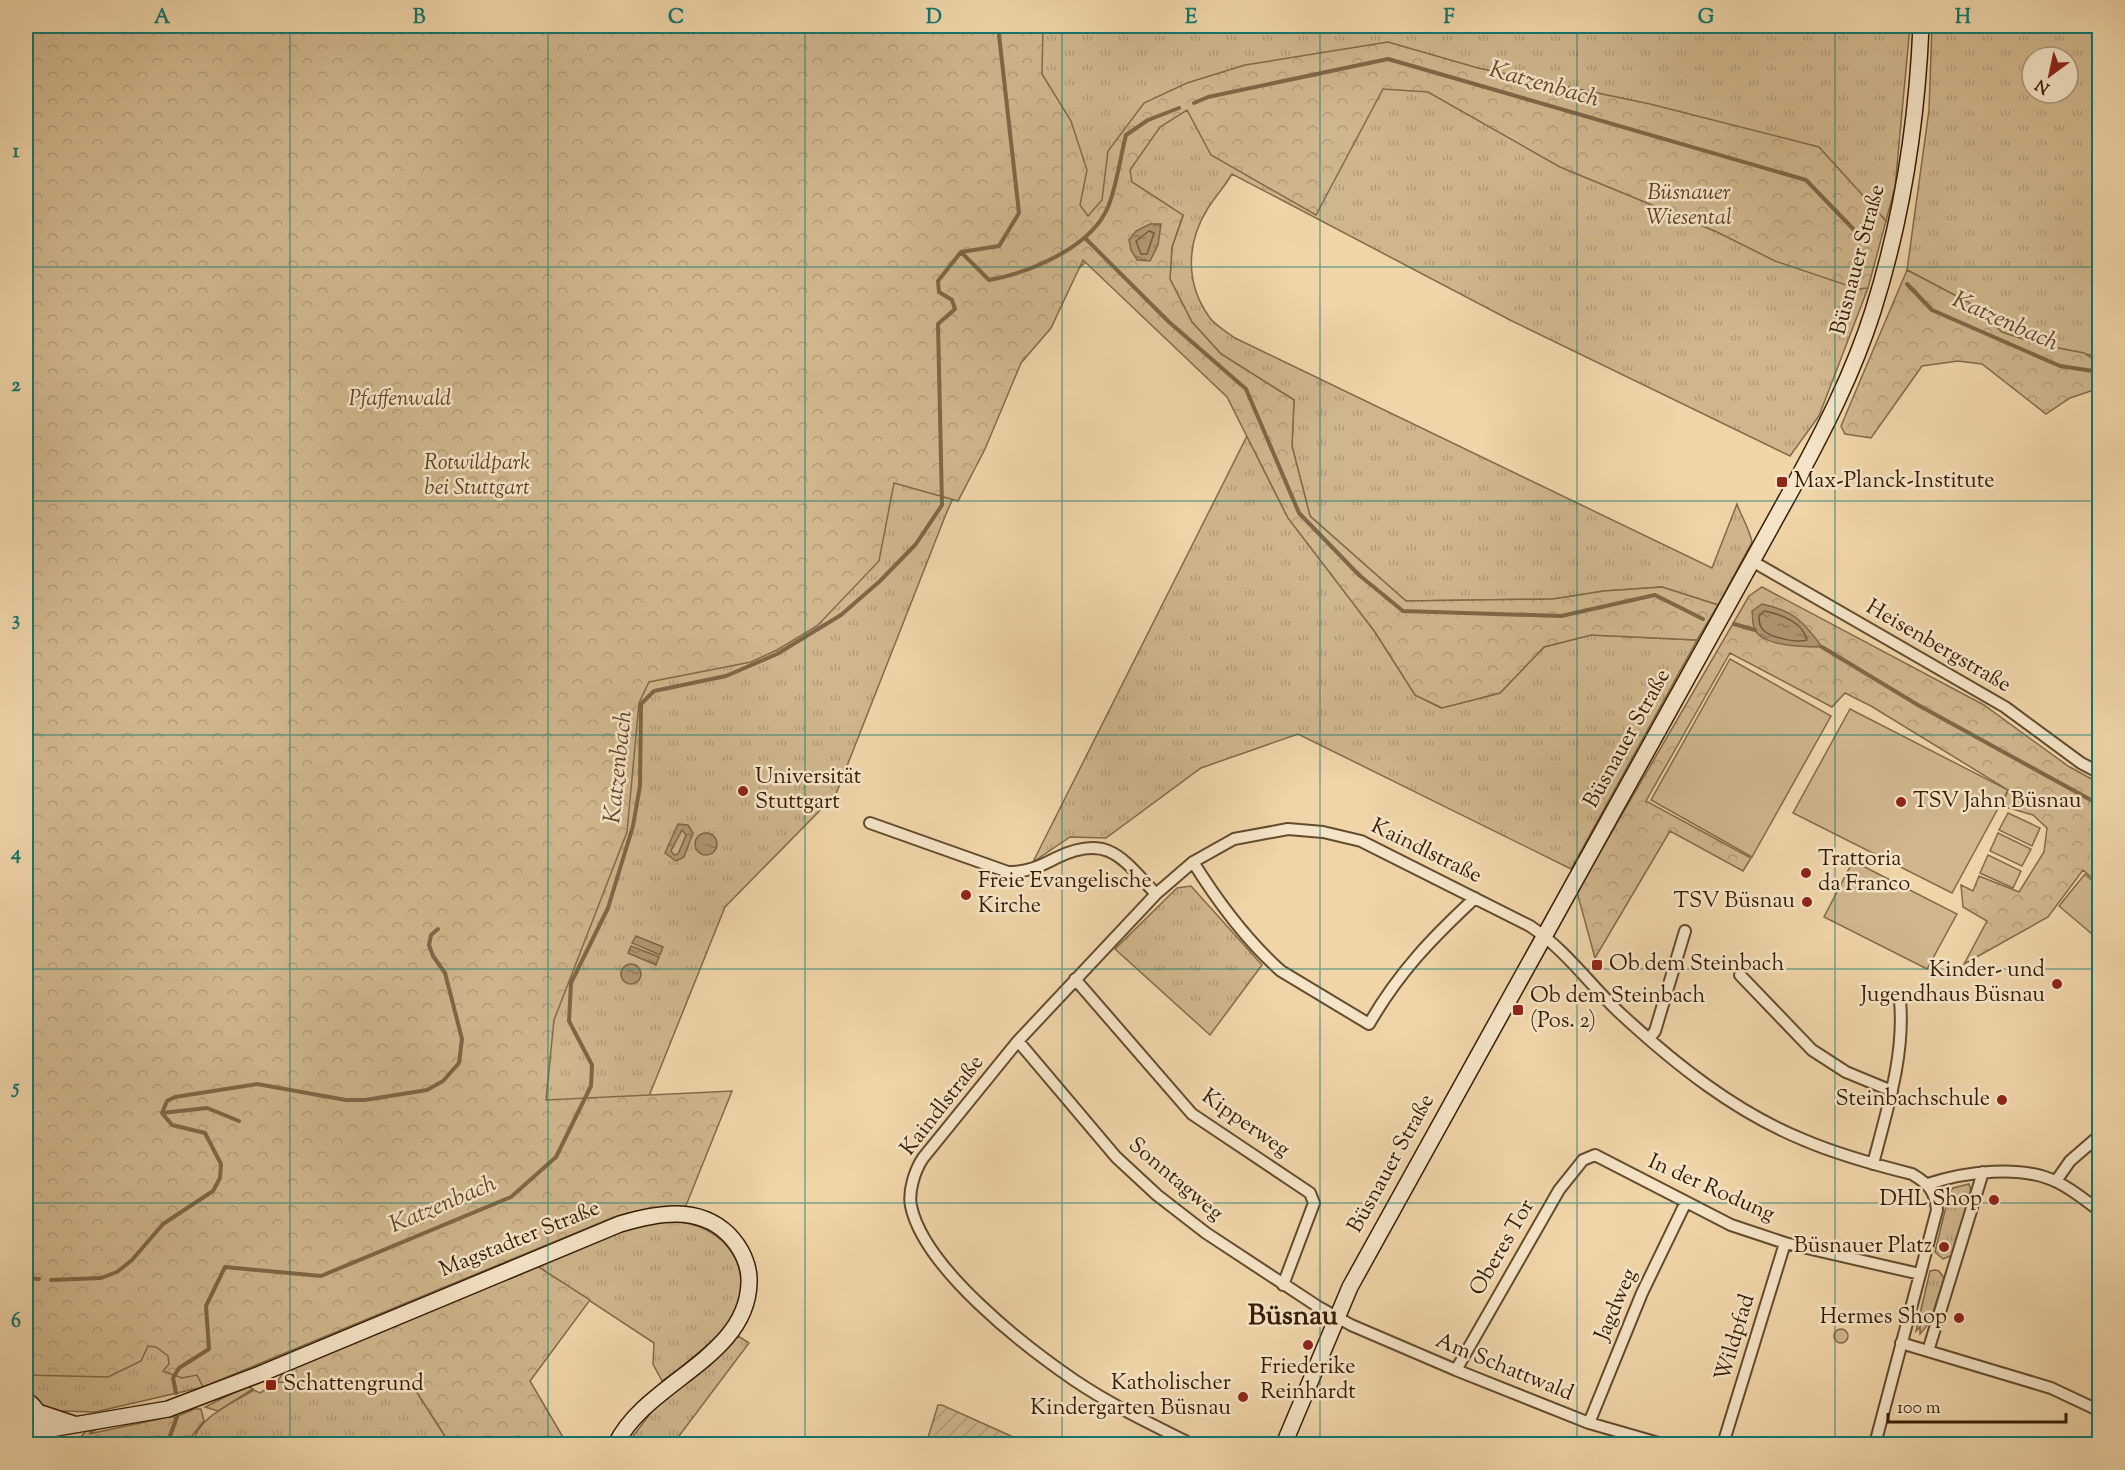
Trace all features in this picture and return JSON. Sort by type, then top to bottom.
[{"type":"street","name":"Büsnauer Straße","points":[[1284,1444],[1335,1317],[1829,420],[1872,312],[1894,232],[1912,142],[1921,26]]},
{"type":"street","name":"Heisenbergstraße","points":[[1752,561],[2005,707],[2080,763],[2100,773]]},
{"type":"street","points":[[870,823],[1008,872],[1027,872],[1072,850],[1093,846],[1108,850],[1125,861],[1156,894]]},
{"type":"street","name":"Kaindlstraße","points":[[1191,1444],[1127,1412],[1074,1380],[1026,1344],[975,1300],[942,1263],[916,1221],[910,1204],[917,1167],[1018,1041],[1156,894],[1193,862],[1234,839],[1288,830],[1323,832],[1361,841],[1545,936]]},
{"type":"street","points":[[1193,862],[1216,898],[1271,962],[1281,971],[1369,1024],[1385,996],[1425,944],[1475,898]]},
{"type":"street","points":[[1649,1039],[1655,1031],[1685,931]]},
{"type":"street","points":[[1545,936],[1649,1039],[1721,1096],[1767,1123],[1803,1140],[1873,1164],[1912,1174],[1928,1184],[1936,1195],[1937,1210],[1875,1444]]},
{"type":"street","points":[[1740,975],[1812,1050],[1846,1072],[1892,1091]]},
{"type":"street","name":"Kipperweg","points":[[1074,980],[1192,1114],[1310,1193],[1314,1203],[1283,1285]]},
{"type":"street","points":[[1873,1164],[1892,1091],[1903,1029],[1900,1000]]},
{"type":"street","name":"Sonntagweg","points":[[1018,1041],[1116,1157],[1157,1195],[1206,1233],[1335,1317]]},
{"type":"street","points":[[2056,1181],[2070,1161],[2100,1135]]},
{"type":"street","name":"In der Rodung","points":[[1595,1155],[1685,1204],[1731,1225],[1785,1242],[1920,1274]]},
{"type":"street","name":"Oberes Tor","points":[[1456,1370],[1559,1190],[1582,1160],[1595,1155]]},
{"type":"street","points":[[1928,1184],[1953,1175],[1983,1172],[2020,1173],[2056,1181],[2100,1211]]},
{"type":"street","points":[[1928,1351],[1983,1172]]},
{"type":"street","name":"Jagdweg","points":[[1590,1423],[1642,1293],[1685,1204]]},
{"type":"street","name":"Magstadter Straße","points":[[39,1431],[62,1429],[74,1424],[106,1421],[168,1409],[620,1224],[664,1214],[706,1218],[733,1238],[747,1264],[749,1293],[743,1312],[728,1337],[638,1413],[616,1444]]},
{"type":"street","name":"Wildpfad","points":[[1723,1444],[1785,1242]]},
{"type":"street","name":"Am Schattwald","points":[[1335,1317],[1456,1370],[1590,1423],[1662,1444]]},
{"type":"street","points":[[1901,1343],[2050,1388],[2100,1411]]},
{"type":"street","points":[[26,1400],[38,1412],[39,1431],[30,1444]]},
{"type":"street","name":"Magstadter Straße","points":[[38,1412],[74,1424]]},
{"type":"green space","name":"Pfaffenwald","points":[[26,26],[1910,26],[1895,187],[1886,221],[1876,211],[1858,289],[1868,288],[1819,416],[1790,456],[1510,320],[1232,174],[1208,208],[1196,235],[1191,263],[1196,291],[1210,318],[1235,338],[1712,568],[1737,504],[1752,542],[1718,605],[1662,587],[1604,591],[1553,599],[1406,601],[1310,516],[1292,446],[1294,400],[1221,354],[1192,322],[1170,279],[1172,247],[1183,216],[1155,197],[1072,275],[1010,369],[946,514],[836,794],[725,907],[598,1223],[203,1387],[95,1412],[62,1411],[60,1435],[26,1444]]},
{"type":"green space","name":"Pfaffenwald","points":[[26,26],[1043,26],[1042,74],[1071,121],[1087,170],[1080,205],[1088,216],[1102,200],[1108,151],[1144,103],[1187,83],[1245,65],[1388,42],[1478,68],[1650,104],[1819,147],[1886,221],[1868,288],[1858,289],[1775,261],[1717,232],[1560,167],[1428,92],[1383,89],[1316,215],[1211,155],[1187,110],[1160,127],[1130,170],[1132,182],[1183,215],[1172,247],[1170,279],[1192,322],[1221,354],[1294,400],[1292,446],[1310,516],[1406,601],[1553,599],[1604,591],[1662,587],[1718,605],[1697,640],[1591,635],[1544,647],[1500,693],[1442,708],[1415,695],[1375,632],[1288,518],[1227,397],[1083,260],[1051,328],[1021,363],[985,449],[958,501],[894,483],[879,561],[817,626],[777,650],[751,662],[649,682],[639,703],[627,832],[554,1020],[546,1100],[732,1091],[685,1208],[648,1209],[614,1217],[203,1387],[197,1375],[182,1378],[163,1371],[169,1364],[168,1356],[156,1347],[148,1346],[141,1361],[108,1377],[26,1375]]},
{"type":"green space","points":[[1932,26],[2099,26],[2099,357],[2038,344],[2001,332],[1968,302],[1907,270],[1929,110]]},
{"type":"green space","points":[[1907,270],[1968,302],[2002,332],[2038,344],[2084,353],[2099,363],[2099,379],[2094,390],[2070,398],[2046,414],[1982,364],[1958,361],[1922,366],[1871,438],[1845,434],[1841,426]]},
{"type":"green space","points":[[1247,436],[1286,514],[1375,632],[1415,695],[1441,708],[1500,693],[1544,647],[1591,635],[1697,640],[1571,869],[1298,734],[1201,768],[1106,838],[1070,837],[1033,862]]},
{"type":"green space","points":[[1762,587],[1984,705],[2068,766],[2099,783],[2099,884],[2083,870],[2048,917],[1964,964],[1987,921],[1963,907],[1961,885],[1973,891],[1979,876],[2019,892],[2044,852],[2047,828],[2033,815],[2002,806],[2008,790],[1871,706],[1845,693],[1832,707],[1730,653],[1646,801],[1751,858],[1743,871],[1670,831],[1595,958],[1577,892],[1749,596]]},
{"type":"green space","points":[[1730,659],[1831,716],[1752,857],[1651,800]]},
{"type":"green space","name":"TSV Jahn Büsnau","points":[[1850,709],[2008,790],[1952,893],[1793,813]]},
{"type":"green space","points":[[2008,813],[2040,828],[2032,846],[1999,830]]},
{"type":"green space","points":[[1998,833],[2031,849],[2022,866],[1990,851]]},
{"type":"green space","points":[[1988,855],[2021,871],[2013,888],[1980,873]]},
{"type":"green space","points":[[1853,861],[1957,914],[1927,969],[1824,917]]},
{"type":"green space","points":[[2085,874],[2099,887],[2099,940],[2059,906]]},
{"type":"green space","points":[[1191,886],[1262,965],[1210,1035],[1115,949],[1177,888]]},
{"type":"green space","points":[[1969,1184],[1972,1193],[1953,1255],[1943,1259],[1935,1252],[1949,1194],[1953,1188]]},
{"type":"green space","points":[[669,1221],[707,1230],[721,1240],[732,1253],[739,1269],[741,1286],[738,1304],[722,1332],[698,1355],[662,1381],[653,1364],[654,1343],[537,1266],[623,1230]]},
{"type":"green space","points":[[537,1266],[590,1300],[530,1381],[567,1444],[450,1444],[411,1383],[277,1382],[284,1371]]},
{"type":"green space","points":[[1930,1271],[1939,1271],[1944,1278],[1930,1322],[1920,1334],[1920,1327],[1916,1331]]},
{"type":"green space","points":[[1841,1329],[1846,1331],[1848,1336],[1846,1341],[1841,1343],[1836,1341],[1834,1336],[1836,1331]]},
{"type":"green space","points":[[738,1336],[749,1343],[673,1444],[627,1444],[653,1410],[702,1371]]},
{"type":"green space","points":[[277,1382],[411,1383],[450,1444],[193,1444],[195,1435],[201,1426],[217,1412],[254,1390],[260,1393]]},
{"type":"green space","points":[[247,1386],[253,1389],[218,1411],[205,1407]]},
{"type":"green space","points":[[938,1405],[942,1405],[1029,1444],[926,1444]]},
{"type":"green space","points":[[194,1409],[201,1409],[204,1421],[191,1437],[191,1444],[80,1444],[80,1438],[86,1431],[94,1431],[89,1434],[173,1416],[174,1418]]},
{"type":"green space","points":[[57,1435],[70,1439],[74,1444],[38,1444],[47,1437]]},
{"type":"water","points":[[1150,224],[1161,224],[1158,245],[1150,261],[1137,260],[1131,250],[1129,240],[1136,231]]},
{"type":"water","points":[[1762,604],[1782,610],[1804,624],[1822,647],[1775,642],[1760,635],[1754,628],[1752,611]]},
{"type":"water","points":[[678,824],[688,825],[693,833],[684,857],[676,861],[665,853]],"holes":[[[682,830],[686,835],[678,854],[674,855],[671,851]]]},
{"type":"water","points":[[702,833],[710,833],[717,840],[717,848],[710,855],[702,855],[695,848],[695,840]]},
{"type":"water","points":[[636,936],[663,947],[660,955],[632,943]]},
{"type":"water","points":[[631,946],[659,957],[656,965],[628,953]]},
{"type":"water","points":[[627,964],[635,964],[641,970],[641,978],[635,984],[627,984],[621,978],[621,970]]},
{"type":"waterway","points":[[961,252],[999,246],[1019,213],[998,26]]},
{"type":"waterway","name":"Katzenbach","points":[[1194,103],[1208,97],[1388,59],[1806,180],[1860,236]]},
{"type":"waterway","name":"Katzenbach","points":[[176,1393],[173,1378],[179,1368],[209,1349],[206,1306],[225,1267],[321,1276],[511,1197],[556,1157],[591,1086],[592,1065],[569,1021],[571,983],[608,908],[633,826],[640,786],[641,704],[654,691],[726,676],[777,654],[841,615],[880,581],[916,544],[942,505],[938,324],[955,309],[952,300],[939,292],[938,281],[961,252],[989,280],[1039,265],[1073,246],[1100,222],[1108,207],[1126,135],[1148,120],[1179,108]]},
{"type":"waterway","points":[[1086,239],[1169,322],[1246,389],[1299,513],[1359,575],[1403,611],[1561,616],[1655,595],[1703,619]]},
{"type":"waterway","name":"Katzenbach","points":[[1907,284],[1932,310],[2060,366],[2100,372]]},
{"type":"waterway","points":[[1734,624],[1755,630]]},
{"type":"waterway","points":[[1822,647],[1918,705],[2100,805]]},
{"type":"waterway","points":[[51,1280],[101,1278],[117,1272],[132,1260],[163,1224],[213,1191],[220,1178],[221,1164],[205,1133],[172,1125],[162,1113],[167,1101],[175,1097],[257,1084],[346,1100],[365,1100],[427,1090],[443,1081],[459,1063],[462,1039],[445,973],[433,956],[429,945],[431,935],[438,929]]},
{"type":"waterway","points":[[162,1113],[207,1108],[239,1121]]},
{"type":"waterway","points":[[26,1278],[39,1279]]},
{"type":"waterway","name":"Katzenbach","points":[[167,1444],[177,1417]]},
{"type":"place","name":"Max-Planck-Institute","points":[[1782,482]]},
{"type":"place","name":"Universität Stuttgart","points":[[743,791]]},
{"type":"place","name":"TSV Jahn Büsnau","points":[[1901,802]]},
{"type":"place","name":"Trattoria da Franco","points":[[1806,873]]},
{"type":"place","name":"Freie Evangelische Kirche","points":[[966,895]]},
{"type":"place","name":"TSV Büsnau","points":[[1807,902]]},
{"type":"place","name":"Ob dem Steinbach","points":[[1597,965]]},
{"type":"place","name":"Kinder- und Jugendhaus Büsnau","points":[[2057,984]]},
{"type":"place","name":"Ob dem Steinbach (Pos. 2)","points":[[1518,1010]]},
{"type":"place","name":"Steinbachschule","points":[[2002,1100]]},
{"type":"place","name":"DHL Shop","points":[[1994,1200]]},
{"type":"place","name":"Büsnauer Platz","points":[[1944,1247]]},
{"type":"place","name":"Hermes Shop","points":[[1959,1318]]},
{"type":"place","name":"Friederike Reinhardt","points":[[1308,1345]]},
{"type":"place","name":"Schattengrund","points":[[271,1385]]},
{"type":"place","name":"Katholischer Kindergarten Büsnau","points":[[1243,1397]]},
{"type":"district","name":"Büsnau","points":[[1293,1317]]},
{"type":"park label","name":"Büsnauer Wiesental","points":[[1689,206]]},
{"type":"park label","name":"Rotwildpark bei Stuttgart","points":[[477,476]]}]
